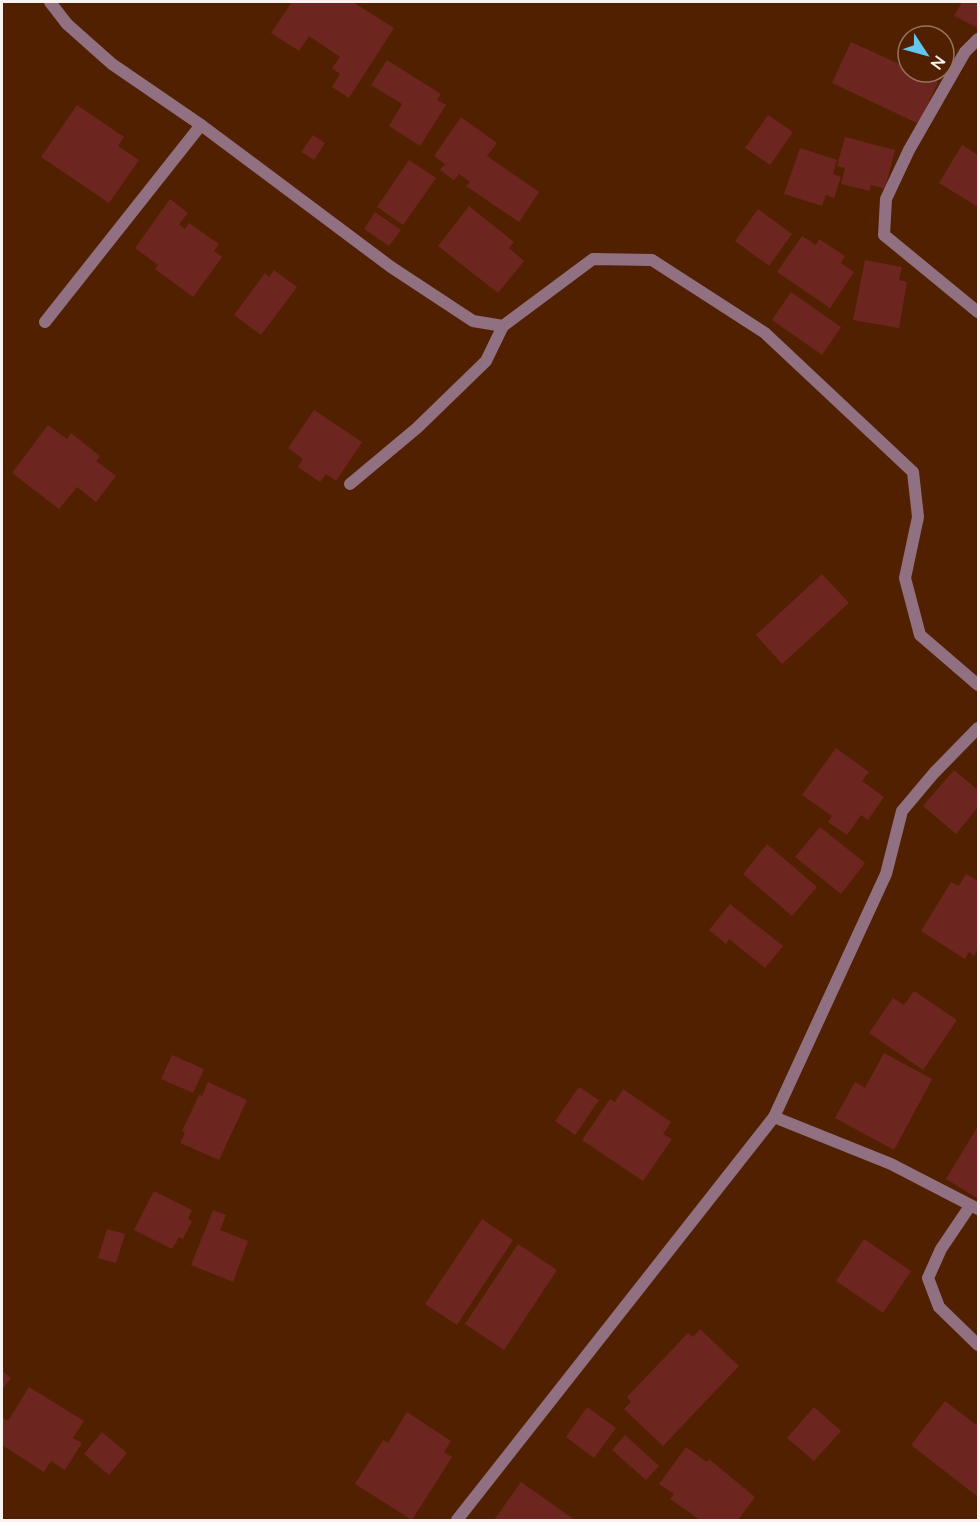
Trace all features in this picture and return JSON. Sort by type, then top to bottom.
[{"type":"street","points":[[50,2],[67,24],[112,64],[201,125],[391,267],[473,321],[503,326]]},
{"type":"street","points":[[978,39],[965,52],[909,150],[886,199],[884,235],[978,312]]},
{"type":"street","points":[[45,322],[201,125]]},
{"type":"street","points":[[350,484],[417,428],[486,361],[503,326],[593,259],[651,260],[765,333],[914,471],[918,517],[905,578],[920,635],[978,685]]},
{"type":"street","points":[[457,1521],[774,1117],[886,874],[902,811],[934,773],[978,728]]},
{"type":"street","points":[[774,1117],[891,1164],[974,1208],[941,1249],[928,1278],[939,1307],[978,1345]]},
{"type":"building","points":[[292,2],[353,2],[394,28],[349,98],[332,87],[340,74],[332,68],[340,57],[309,36],[299,51],[271,33]]},
{"type":"building","points":[[962,2],[978,2],[978,28],[954,16]]},
{"type":"building","points":[[851,42],[896,63],[896,84],[937,84],[919,124],[832,83]]},
{"type":"building","points":[[387,60],[441,94],[437,100],[446,105],[420,146],[389,126],[402,104],[371,85]]},
{"type":"building","points":[[77,105],[124,137],[118,146],[139,160],[109,203],[41,157]]},
{"type":"building","points":[[768,115],[793,132],[770,165],[745,148]]},
{"type":"building","points":[[461,117],[497,143],[487,156],[539,192],[519,222],[466,186],[470,182],[459,174],[454,180],[440,170],[445,164],[434,156]]},
{"type":"building","points":[[313,135],[325,143],[314,160],[301,152]]},
{"type":"building","points":[[845,137],[895,150],[885,189],[871,185],[870,191],[841,184],[845,168],[837,166]]},
{"type":"building","points":[[962,145],[978,155],[978,207],[939,183]]},
{"type":"building","points":[[800,148],[837,160],[833,174],[841,177],[834,198],[826,195],[822,206],[784,194]]},
{"type":"building","points":[[409,160],[436,178],[403,225],[377,207]]},
{"type":"building","points":[[170,199],[188,213],[179,224],[185,229],[189,223],[219,244],[214,251],[222,257],[193,297],[155,269],[158,265],[135,248]]},
{"type":"building","points":[[469,206],[514,242],[509,248],[524,261],[498,293],[438,246]]},
{"type":"building","points":[[758,209],[792,234],[769,266],[735,241]]},
{"type":"building","points":[[375,212],[401,230],[389,246],[364,229]]},
{"type":"building","points":[[802,236],[816,245],[819,239],[845,256],[841,263],[854,272],[830,308],[777,272]]},
{"type":"building","points":[[865,260],[902,267],[899,280],[907,282],[899,328],[853,320]]},
{"type":"building","points":[[274,270],[297,287],[261,335],[234,315],[265,273],[269,277]]},
{"type":"building","points":[[791,292],[841,327],[822,355],[772,320]]},
{"type":"building","points":[[314,410],[362,442],[336,481],[326,474],[320,482],[298,467],[303,459],[288,448]]},
{"type":"building","points":[[48,425],[67,439],[71,433],[100,456],[96,461],[116,476],[96,502],[77,487],[59,509],[12,473]]},
{"type":"building","points":[[822,574],[849,603],[782,664],[756,635]]},
{"type":"building","points":[[836,748],[869,772],[862,781],[884,797],[868,820],[861,815],[847,835],[828,822],[832,816],[802,795]]},
{"type":"building","points":[[954,770],[978,790],[978,807],[956,834],[923,806]]},
{"type":"building","points":[[820,827],[865,863],[841,894],[795,857]]},
{"type":"building","points":[[767,844],[817,887],[792,916],[743,874]]},
{"type":"building","points":[[966,874],[978,881],[978,948],[974,956],[969,952],[965,959],[921,931],[951,882],[959,886]]},
{"type":"building","points":[[730,904],[783,946],[765,968],[729,939],[726,944],[709,930]]},
{"type":"building","points":[[914,991],[957,1020],[923,1070],[869,1033],[893,998],[904,1005]]},
{"type":"building","points":[[884,1053],[932,1079],[894,1150],[835,1118],[855,1082],[865,1088]]},
{"type":"building","points":[[172,1055],[204,1069],[193,1093],[161,1079]]},
{"type":"building","points":[[208,1082],[247,1100],[219,1160],[180,1143],[185,1133],[182,1131],[199,1095],[202,1096]]},
{"type":"building","points":[[579,1087],[599,1100],[575,1135],[555,1121]]},
{"type":"building","points":[[623,1089],[671,1122],[663,1134],[672,1139],[643,1181],[582,1140],[610,1099],[615,1102]]},
{"type":"building","points":[[978,1126],[978,1196],[977,1198],[946,1179]]},
{"type":"building","points":[[154,1191],[192,1210],[188,1219],[192,1221],[183,1239],[179,1237],[172,1249],[134,1230]]},
{"type":"building","points":[[213,1210],[226,1215],[220,1230],[248,1241],[233,1282],[191,1265]]},
{"type":"building","points":[[482,1219],[513,1240],[457,1325],[425,1304]]},
{"type":"building","points":[[107,1229],[125,1234],[116,1263],[98,1258]]},
{"type":"building","points":[[864,1239],[911,1271],[883,1313],[836,1281]]},
{"type":"building","points":[[518,1244],[557,1270],[504,1350],[465,1324]]},
{"type":"building","points":[[700,1329],[739,1366],[663,1446],[624,1409],[631,1402],[627,1397],[688,1333],[693,1337]]},
{"type":"building","points":[[2,1371],[11,1378],[2,1390]]},
{"type":"building","points":[[29,1387],[84,1421],[73,1438],[82,1443],[65,1470],[51,1461],[44,1472],[2,1445],[3,1418],[8,1421]]},
{"type":"building","points":[[945,1401],[975,1424],[978,1422],[978,1497],[911,1445]]},
{"type":"building","points":[[587,1407],[616,1428],[594,1458],[566,1437]]},
{"type":"building","points":[[814,1407],[841,1431],[814,1461],[787,1438]]},
{"type":"building","points":[[407,1412],[451,1441],[444,1452],[452,1457],[412,1520],[355,1484],[383,1440],[388,1443]]},
{"type":"building","points":[[102,1432],[127,1453],[109,1475],[84,1454]]},
{"type":"building","points":[[625,1435],[659,1466],[646,1480],[612,1450]]},
{"type":"building","points":[[686,1447],[707,1462],[709,1459],[755,1497],[738,1520],[700,1520],[670,1499],[674,1494],[659,1484]]},
{"type":"building","points":[[521,1482],[575,1520],[494,1520]]}]
